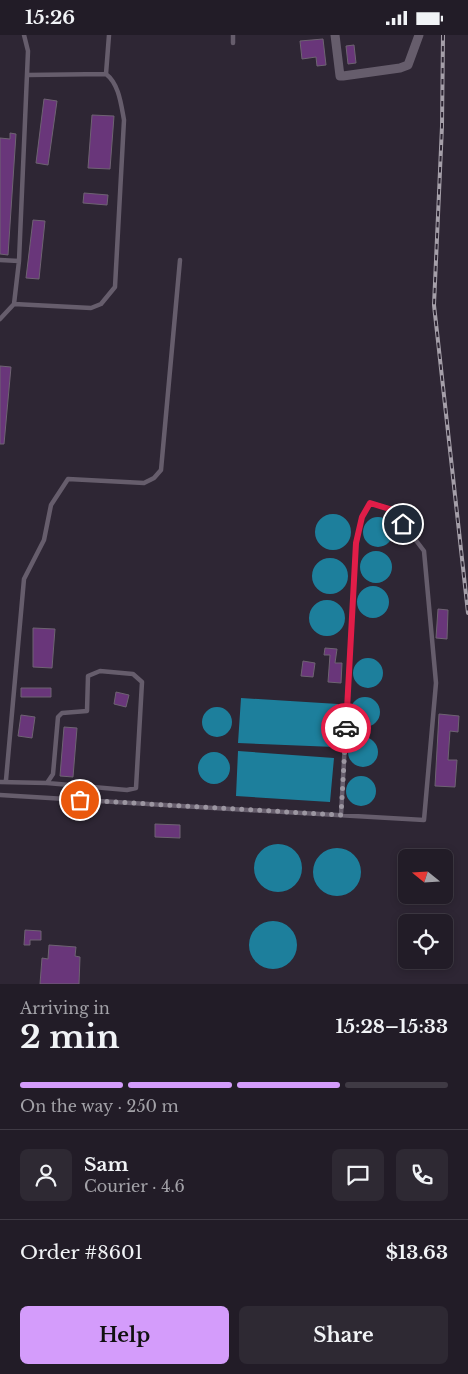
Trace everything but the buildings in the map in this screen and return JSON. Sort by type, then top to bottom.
[{"type":"street","points":[[335,35],[340,76],[400,68],[408,65],[419,35]]},
{"type":"lane","points":[[0,319],[14,304],[19,261],[28,51],[24,35]]},
{"type":"lane","points":[[106,74],[109,35]]},
{"type":"lane","points":[[233,35],[233,43]]},
{"type":"lane","points":[[14,304],[91,307],[101,304],[115,287],[124,120],[120,98],[112,79],[106,74],[27,75]]},
{"type":"lane","points":[[0,260],[19,261]]},
{"type":"lane","points":[[6,780],[24,579],[44,539],[51,505],[68,479],[144,483],[154,478],[162,470],[180,260]]},
{"type":"lane","points":[[0,795],[341,815],[424,819],[436,683],[424,551],[393,510],[370,503],[362,517],[356,543],[341,815]]},
{"type":"lane","points":[[0,782],[6,780],[128,790],[136,787],[142,682],[133,674],[100,671],[88,676],[87,711],[62,713],[58,717],[53,774],[47,783]]},
{"type":"water","points":[[333,514],[340,515],[346,519],[350,525],[350,539],[346,545],[340,549],[333,550],[326,549],[320,545],[316,539],[315,532],[316,525],[320,519],[326,515]]},
{"type":"water","points":[[378,517],[384,518],[392,526],[392,538],[384,546],[378,547],[372,546],[364,538],[363,532],[364,526],[372,518]]},
{"type":"water","points":[[376,551],[382,552],[387,556],[391,561],[391,573],[387,578],[382,582],[376,583],[370,582],[365,578],[361,573],[360,567],[361,561],[365,556],[370,552]]},
{"type":"water","points":[[330,558],[337,559],[343,563],[347,569],[347,583],[343,589],[337,593],[330,594],[323,593],[317,589],[313,583],[312,576],[313,569],[317,563],[323,559]]},
{"type":"water","points":[[373,586],[384,591],[389,602],[384,613],[373,618],[362,613],[357,602],[362,591]]},
{"type":"water","points":[[327,600],[334,601],[340,605],[344,611],[344,625],[340,631],[334,635],[327,636],[320,635],[314,631],[310,625],[309,618],[310,611],[314,605],[320,601]]},
{"type":"water","points":[[368,658],[378,663],[383,673],[378,683],[368,688],[358,683],[353,673],[358,663]]},
{"type":"water","points":[[365,697],[371,698],[379,706],[379,718],[371,726],[365,727],[359,726],[351,718],[350,712],[351,706],[359,698]]},
{"type":"water","points":[[241,698],[338,704],[335,747],[238,743]]},
{"type":"water","points":[[217,707],[228,711],[232,722],[228,733],[217,737],[206,733],[202,722],[206,711]]},
{"type":"water","points":[[363,737],[369,738],[377,746],[377,758],[369,766],[363,767],[357,766],[349,758],[348,752],[349,746],[357,738]]},
{"type":"water","points":[[238,751],[334,758],[330,802],[236,796]]},
{"type":"water","points":[[214,752],[225,757],[230,768],[225,779],[214,784],[203,779],[198,768],[203,757]]},
{"type":"water","points":[[361,776],[372,780],[376,791],[372,802],[361,806],[350,802],[346,791],[350,780]]},
{"type":"water","points":[[273,844],[283,844],[295,851],[302,863],[302,873],[295,885],[283,892],[273,892],[265,888],[258,881],[254,873],[254,863],[258,855],[265,848]]},
{"type":"water","points":[[337,848],[346,850],[354,855],[359,863],[361,872],[359,881],[354,889],[346,894],[337,896],[328,894],[320,889],[315,881],[313,872],[315,863],[320,855],[328,850]]},
{"type":"water","points":[[268,921],[278,921],[290,928],[297,940],[297,950],[290,962],[278,969],[268,969],[260,965],[253,958],[249,950],[249,940],[253,932],[260,925]]},
{"type":"railway","points":[[443,35],[442,126],[434,305],[468,613]]},
{"type":"way so far","points":[[80,800],[341,815],[346,728]]},
{"type":"route","points":[[346,728],[356,543],[362,517],[370,503],[393,510],[403,524]]}]
